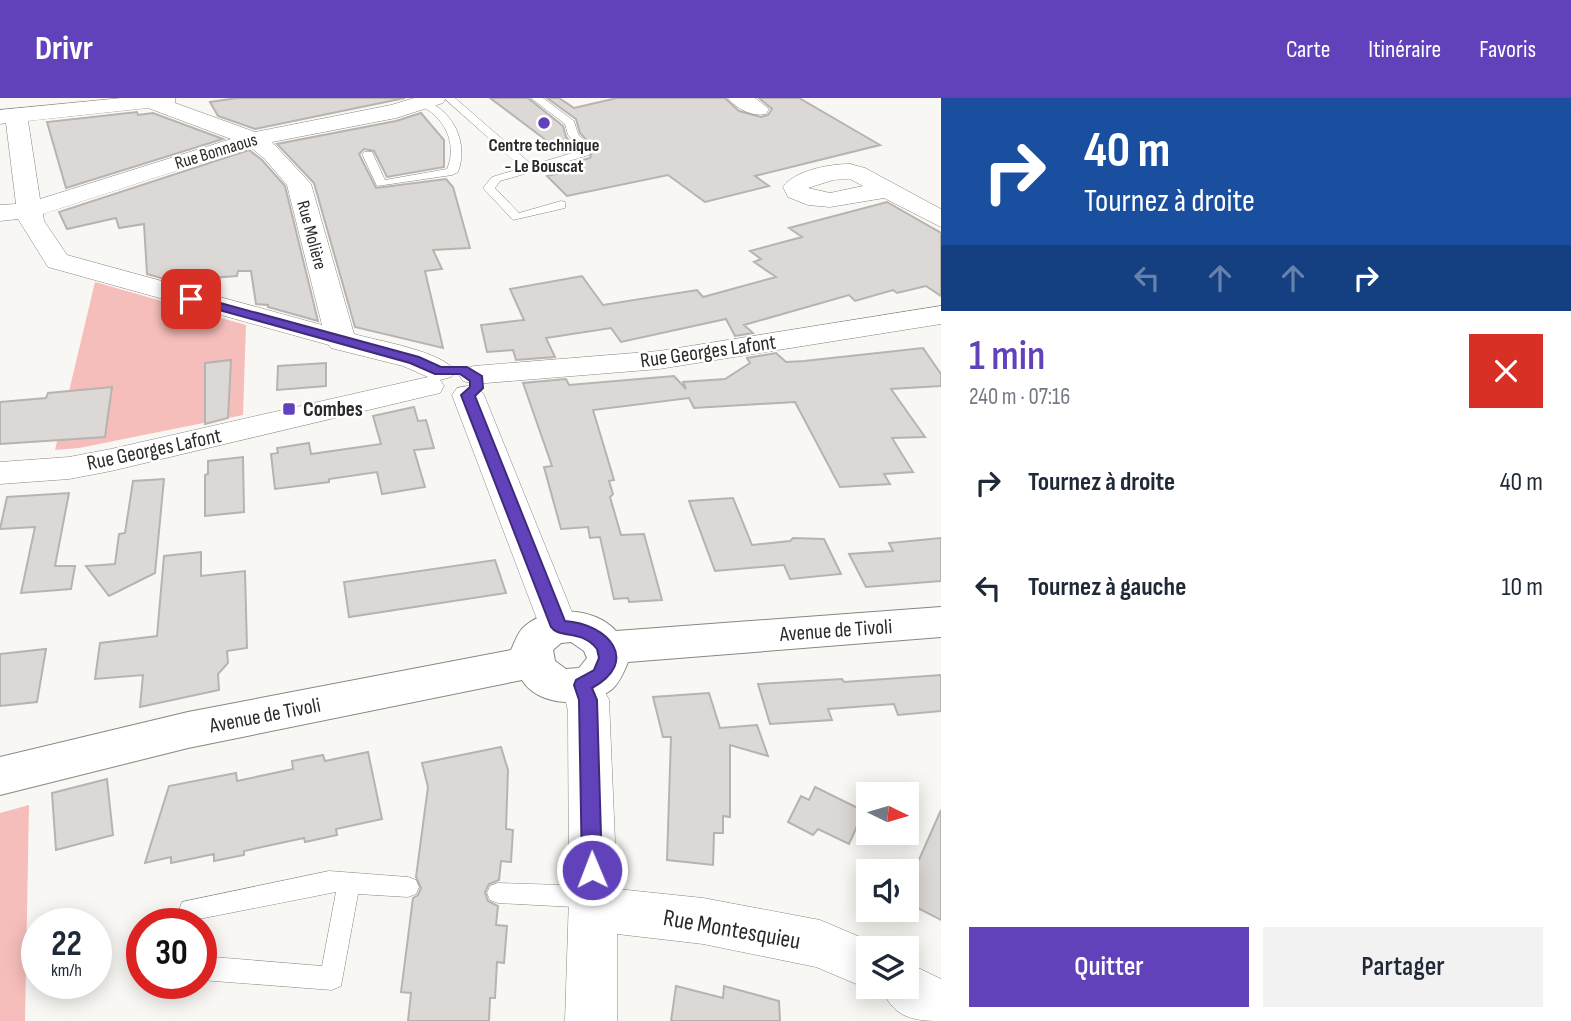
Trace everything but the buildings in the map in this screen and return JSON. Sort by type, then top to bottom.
[{"type":"street","points":[[178,98],[8,116],[31,221],[57,261],[341,342],[414,360],[434,379]]},
{"type":"street","points":[[739,98],[758,109]]},
{"type":"street","name":"Rue Molière","points":[[145,100],[253,139],[271,153],[299,184],[341,342]]},
{"type":"street","name":"Rue Bonnaous","points":[[0,213],[30,210],[253,139],[387,105],[429,101]]},
{"type":"street","points":[[887,190],[941,219]]},
{"type":"street","name":"Rue Georges Lafont","points":[[0,473],[69,468],[111,460],[434,379],[462,369],[471,385],[659,360],[941,314]]},
{"type":"street","points":[[471,385],[559,627]]},
{"type":"street","name":"Avenue de Tivoli","points":[[594,666],[941,622]]},
{"type":"street","points":[[591,1021],[593,903],[588,700],[601,640],[582,629],[559,627],[538,636],[533,644],[531,662],[545,679],[557,684],[594,666]]},
{"type":"street","name":"Avenue de Tivoli","points":[[0,776],[188,730],[531,662]]},
{"type":"street","name":"Rue Montesquieu","points":[[593,903],[820,944],[856,960]]},
{"type":"street","points":[[919,995],[941,1008]]},
{"type":"lane","points":[[449,98],[531,170]]},
{"type":"lane","points":[[536,98],[570,123],[573,135],[586,147],[585,153],[496,179],[489,188],[517,217],[561,205]]},
{"type":"lane","points":[[368,154],[381,184],[452,172],[457,164],[454,136],[440,110],[429,101]]},
{"type":"lane","points":[[204,908],[329,881],[408,887]]},
{"type":"lane","points":[[217,969],[332,978],[349,883]]},
{"type":"lane","points":[[498,893],[593,903]]},
{"type":"shaded area","points":[[95,282],[246,325],[243,415],[79,448],[55,450]]},
{"type":"shaded area","points":[[29,805],[27,908],[21,908],[21,999],[25,999],[25,1021],[0,1021],[0,813]]},
{"type":"place","name":"Centre technique - Le Bouscat","points":[[544,123]]},
{"type":"place","name":"Combes","points":[[289,409]]},
{"type":"route","points":[[191,299],[414,360],[440,371],[462,369],[477,379],[477,388],[468,395],[559,627],[570,626],[592,633],[606,648],[608,658],[601,675],[582,685],[588,700],[592,870]]}]
